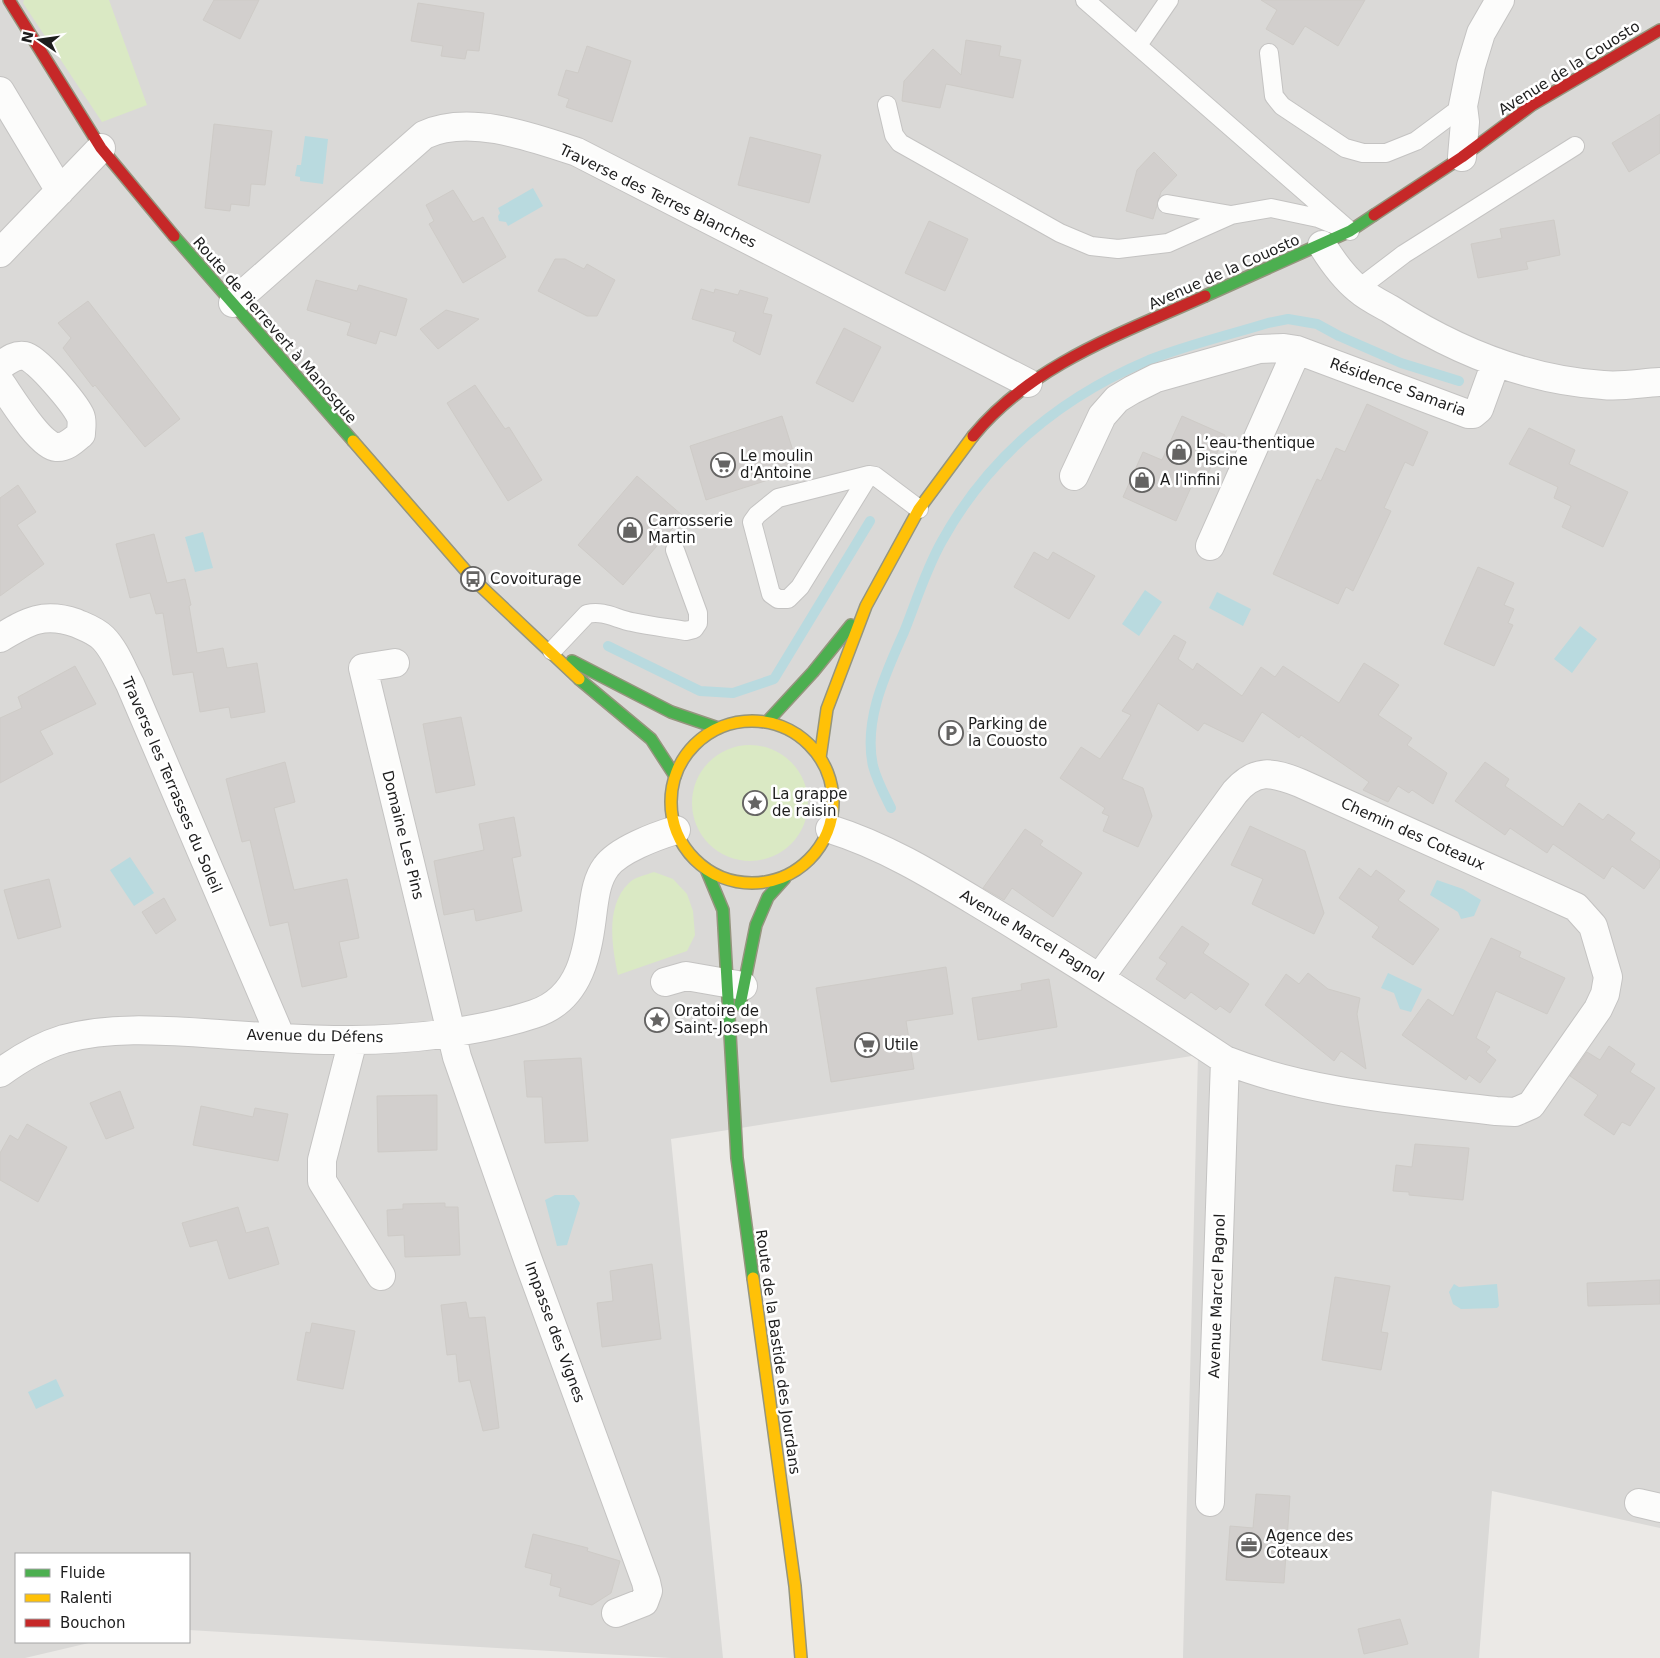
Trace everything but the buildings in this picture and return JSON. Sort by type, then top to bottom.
[{"type":"main road","name":"Route de Pierrevert à Manosque","points":[[9,0],[101,148],[162,223],[370,463],[473,578],[592,691],[651,738],[675,776]]},
{"type":"main road","name":"Avenue de la Couosto","points":[[820,758],[827,709],[866,606],[919,509],[961,450],[985,421],[1028,383],[1079,353],[1350,231],[1462,157],[1532,105],[1660,30]]},
{"type":"main road","name":"Avenue de la Couosto","points":[[767,722],[813,672],[866,606]]},
{"type":"main road","name":"Route de Pierrevert à Manosque","points":[[552,651],[671,712],[718,728]]},
{"type":"main road","points":[[767,722],[788,729],[800,737],[820,758],[833,787],[834,802],[830,829],[815,855],[806,864],[785,878],[765,883],[744,884],[724,879],[706,870],[691,856],[676,830],[671,812],[671,792],[675,776],[685,756],[700,740],[718,728],[734,723],[767,722]]},
{"type":"main road","name":"Route de la Bastide des Jourdans","points":[[706,870],[716,889],[723,910],[736,984],[731,1050],[737,1158],[795,1586],[801,1658]]},
{"type":"main road","name":"Route de la Bastide des Jourdans","points":[[736,984],[749,955],[762,909],[768,897],[785,878]]},
{"type":"street","points":[[1462,157],[1465,122],[1463,106],[1471,66],[1481,33],[1500,0]]},
{"type":"street","points":[[0,91],[60,192]]},
{"type":"street","name":"Traverse des Terres Blanches","points":[[234,304],[424,135],[439,128],[474,126],[529,137],[577,152],[1028,383]]},
{"type":"street","points":[[2,258],[101,148]]},
{"type":"street","points":[[1322,245],[1334,264],[1358,289],[1438,337],[1496,362],[1528,373],[1605,386],[1660,382]]},
{"type":"street","name":"Résidence Samaria","points":[[1074,476],[1102,416],[1117,399],[1156,378],[1259,349],[1284,348],[1297,350],[1468,414],[1473,414],[1479,409],[1496,362]]},
{"type":"street","points":[[1210,546],[1297,350]]},
{"type":"street","points":[[0,366],[12,357],[23,355],[32,358],[43,368],[80,415],[81,434],[67,445],[56,447],[43,441],[0,382]]},
{"type":"street","name":"Traverse les Terrasses du Soleil","points":[[0,638],[20,626],[39,618],[59,618],[89,628],[102,637],[112,650],[130,684],[281,1038]]},
{"type":"street","name":"Domaine Les Pins","points":[[395,663],[362,668],[450,1033]]},
{"type":"street","name":"Chemin des Coteaux","points":[[1100,977],[1235,792],[1244,782],[1257,775],[1276,774],[1576,907],[1594,926],[1608,977],[1606,994],[1598,1009],[1538,1097],[1526,1108],[1515,1112]]},
{"type":"street","name":"Avenue Marcel Pagnol","points":[[830,829],[882,849],[920,868],[1100,977],[1225,1060],[1258,1074],[1302,1085],[1454,1106],[1515,1112]]},
{"type":"street","name":"Avenue du Défens","points":[[0,1073],[46,1046],[64,1039],[106,1032],[150,1030],[281,1038],[353,1040],[450,1033],[535,1014],[565,995],[574,983],[585,959],[600,876],[606,867],[615,857],[661,834],[676,830]]},
{"type":"street","points":[[665,982],[686,976],[736,984]]},
{"type":"street","name":"Impasse des Vignes","points":[[450,1033],[528,1260],[646,1582],[648,1591],[644,1602],[616,1614]]},
{"type":"street","points":[[353,1040],[322,1160],[322,1181],[381,1276]]},
{"type":"street","name":"Avenue Marcel Pagnol","points":[[1210,1502],[1225,1060]]},
{"type":"lane","points":[[1085,0],[1350,231]]},
{"type":"lane","points":[[1138,45],[1169,0]]},
{"type":"lane","points":[[1268,53],[1274,96],[1282,106],[1345,148],[1363,153],[1386,153],[1416,141],[1463,106]]},
{"type":"lane","points":[[887,106],[894,134],[900,143],[1060,233],[1091,246],[1118,249],[1168,243],[1231,215],[1271,208],[1318,218],[1350,231]]},
{"type":"lane","points":[[1358,289],[1404,254],[1575,146]]},
{"type":"lane","points":[[1167,204],[1231,215]]},
{"type":"lane","points":[[869,475],[800,587],[788,599],[778,599],[772,594],[752,522],[757,515],[778,498],[869,475],[875,476],[919,509]]},
{"type":"lane","points":[[552,651],[587,614],[594,612],[629,622],[686,631],[694,629],[698,623],[698,614],[675,550]]},
{"type":"shaded area","points":[[0,0],[1660,0],[1660,1528],[1492,1491],[1479,1658],[1183,1658],[1198,1055],[671,1139],[723,1658],[671,1658],[190,1630],[190,1553],[15,1553],[15,1643],[89,1643],[25,1658],[0,1658]]},
{"type":"green space","points":[[24,0],[109,0],[147,105],[102,122],[23,3]]},
{"type":"green space","points":[[750,745],[772,749],[791,762],[804,781],[808,803],[804,825],[791,844],[772,857],[750,861],[728,857],[709,844],[696,825],[692,803],[696,781],[709,762],[728,749]]},
{"type":"green space","points":[[654,872],[673,879],[687,894],[693,911],[695,935],[687,951],[618,975],[612,927],[616,903],[621,892],[631,881]]},
{"type":"water","points":[[305,136],[328,139],[323,184],[300,181],[300,177],[295,176],[297,165],[301,165]]},
{"type":"water","points":[[533,188],[543,206],[508,226],[506,222],[499,221],[498,216],[500,213],[498,208]]},
{"type":"water","points":[[203,532],[213,568],[195,572],[185,537]]},
{"type":"water","points":[[1145,590],[1162,602],[1139,636],[1122,624]]},
{"type":"water","points":[[1217,592],[1251,609],[1243,626],[1209,608]]},
{"type":"water","points":[[1580,626],[1597,639],[1572,673],[1554,659]]},
{"type":"water","points":[[130,857],[154,893],[134,906],[110,870]]},
{"type":"water","points":[[1437,880],[1463,889],[1481,900],[1474,916],[1461,919],[1458,912],[1430,895]]},
{"type":"water","points":[[1388,973],[1422,989],[1411,1012],[1400,1009],[1394,993],[1381,988]]},
{"type":"water","points":[[555,1195],[574,1195],[580,1203],[567,1245],[557,1246],[545,1200]]},
{"type":"water","points":[[1454,1284],[1459,1287],[1497,1284],[1499,1306],[1497,1308],[1461,1309],[1453,1304],[1449,1292]]},
{"type":"water","points":[[56,1379],[64,1396],[36,1409],[28,1392]]},
{"type":"waterway","points":[[891,808],[873,766],[871,731],[878,697],[926,574],[942,541],[961,510],[982,482],[1004,456],[1056,412],[1085,392],[1149,360],[1208,340],[1288,319],[1317,324],[1339,336],[1401,363],[1459,381]]},
{"type":"waterway","points":[[608,646],[700,691],[733,693],[774,679],[870,521]]},
{"type":"traffic: fast","points":[[1205,296],[1350,231],[1374,215]]},
{"type":"traffic: fast","points":[[174,236],[353,441]]},
{"type":"traffic: fast","points":[[767,722],[813,672],[851,625]]},
{"type":"traffic: fast","points":[[572,661],[671,712],[718,728]]},
{"type":"traffic: fast","points":[[579,679],[651,739],[675,776]]},
{"type":"traffic: fast","points":[[706,869],[723,910],[737,1158],[753,1278]]},
{"type":"traffic: fast","points":[[740,1005],[756,925],[768,897],[785,878]]},
{"type":"traffic: slow","points":[[820,758],[827,709],[866,606],[919,509],[973,436]]},
{"type":"traffic: slow","points":[[353,441],[473,579],[579,679]]},
{"type":"traffic: slow","points":[[760,721],[776,724],[790,730],[804,739],[815,750],[830,778],[833,802],[832,818],[824,840],[815,854],[804,865],[776,880],[744,883],[728,880],[714,874],[700,865],[689,854],[674,826],[671,794],[674,778],[680,764],[689,750],[700,739],[728,724],[760,721]]},
{"type":"traffic: slow","points":[[753,1278],[795,1586],[801,1658]]},
{"type":"traffic: jam","points":[[9,0],[101,148],[174,236]]},
{"type":"traffic: jam","points":[[1374,215],[1462,157],[1532,105],[1660,30]]},
{"type":"traffic: jam","points":[[973,436],[997,411],[1023,389],[1051,370],[1111,338],[1205,296]]},
{"type":"place","name":"L’eau-thentique Piscine","points":[[1179,452]]},
{"type":"place","name":"Le moulin d'Antoine","points":[[723,465]]},
{"type":"place","name":"A l'infini","points":[[1142,480]]},
{"type":"place","name":"Carrosserie Martin","points":[[630,530]]},
{"type":"place","name":"Covoiturage","points":[[473,579]]},
{"type":"place","name":"Parking de la Couosto","points":[[951,733]]},
{"type":"place","name":"La grappe de raisin","points":[[755,803]]},
{"type":"place","name":"Oratoire de Saint-Joseph","points":[[657,1020]]},
{"type":"place","name":"Utile","points":[[867,1045]]},
{"type":"place","name":"Agence des Coteaux","points":[[1249,1545]]}]
